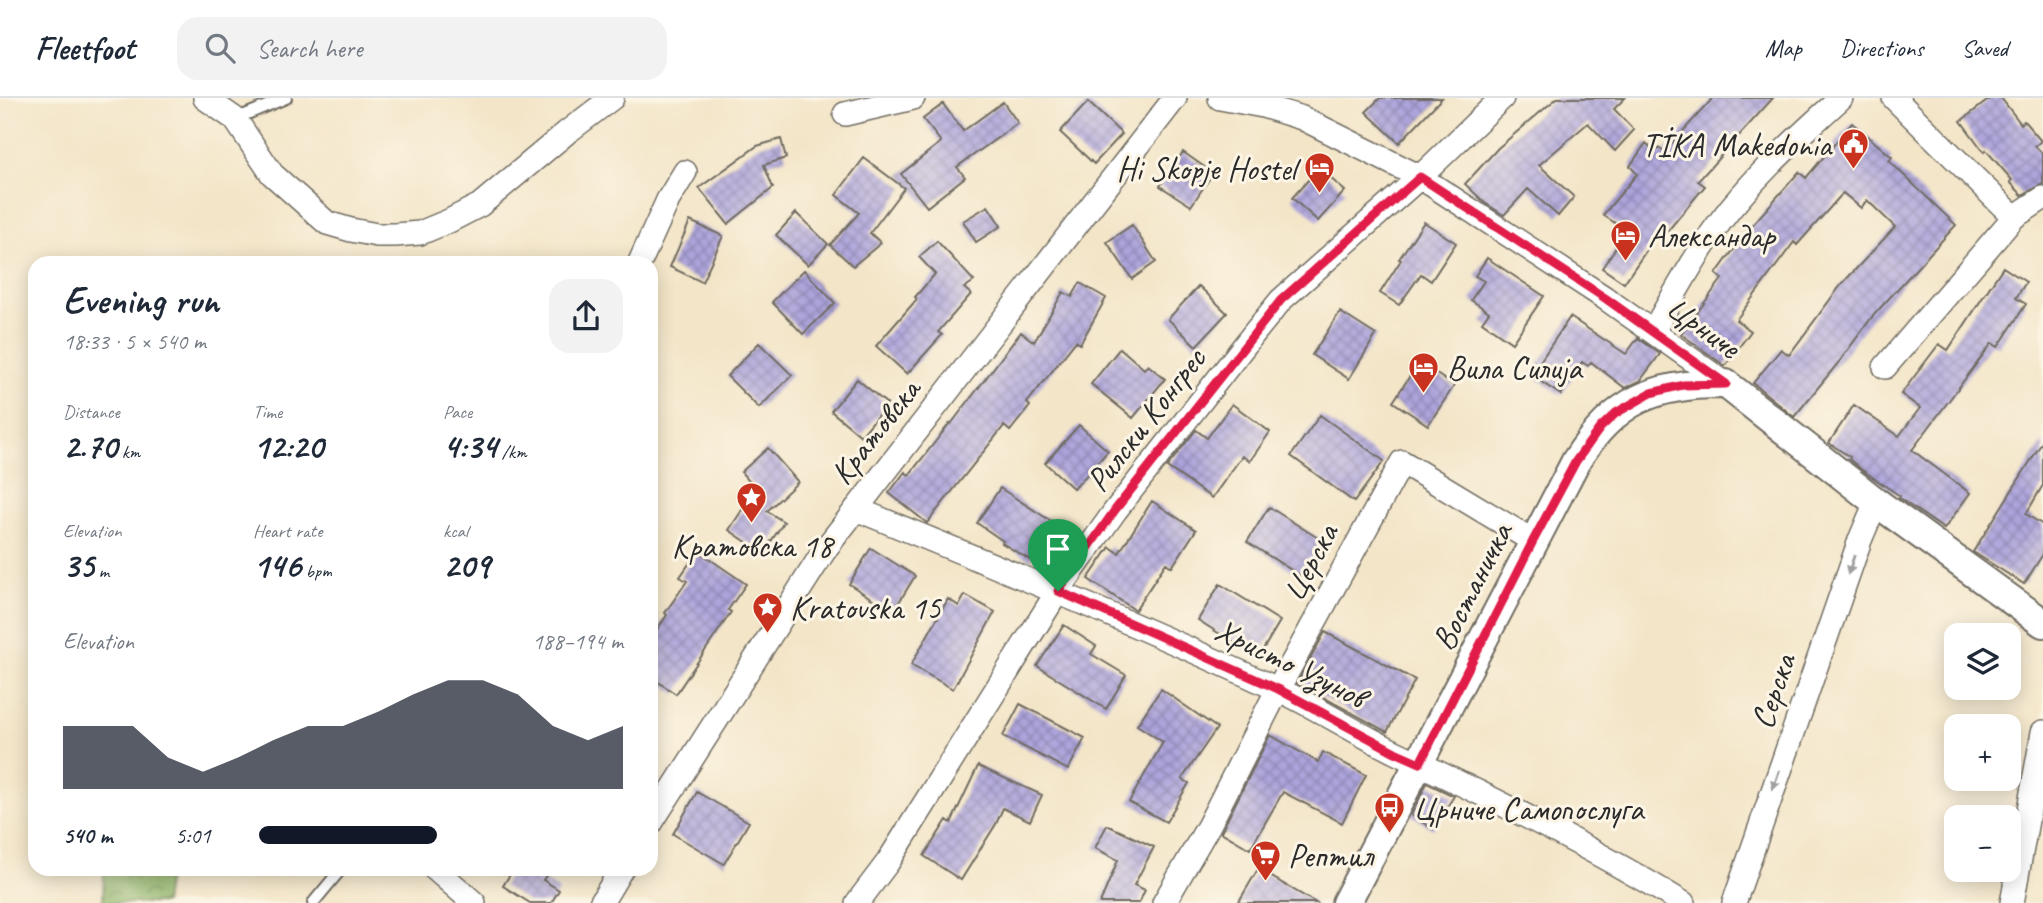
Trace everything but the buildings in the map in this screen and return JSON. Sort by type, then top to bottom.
[{"type":"street","points":[[205,98],[235,119],[272,174],[327,223],[377,235],[420,233],[449,222],[480,205],[612,98]]},
{"type":"street","points":[[845,114],[913,98]]},
{"type":"street","name":"Кратовска","points":[[658,812],[827,548],[1175,98]]},
{"type":"street","name":"Црниче","points":[[1220,98],[1263,106],[1304,108],[1420,177],[1653,331],[1726,384],[1876,502],[2043,623]]},
{"type":"street","name":"Рилски Конгрес","points":[[857,903],[888,862],[1058,591],[1115,510],[1281,300],[1420,177],[1502,98]]},
{"type":"street","points":[[1653,331],[1701,249],[1741,196],[1841,98]]},
{"type":"street","points":[[1894,98],[2014,216]]},
{"type":"street","points":[[643,256],[668,200],[685,172]]},
{"type":"street","points":[[1885,367],[2014,216],[2043,198]]},
{"type":"street","name":"Востаничка","points":[[1346,903],[1533,541],[1587,443],[1616,413],[1633,402],[1666,388],[1697,383],[1726,384]]},
{"type":"street","name":"Церска","points":[[1164,903],[1209,825],[1278,689],[1402,462],[1533,541]]},
{"type":"street","name":"Серска","points":[[1734,903],[1860,540],[1876,502]]},
{"type":"street","name":"Христо Узунов","points":[[856,509],[1058,591],[1278,689],[1395,752],[1590,849],[1683,903]]},
{"type":"street","points":[[2012,903],[2043,732]]},
{"type":"street","points":[[443,876],[474,903]]},
{"type":"street","points":[[601,903],[617,876]]},
{"type":"lane","points":[[235,119],[286,98]]},
{"type":"lane","points":[[313,903],[335,876]]},
{"type":"green space","points":[[104,876],[168,876],[164,903],[103,903]]},
{"type":"place","name":"TİKA Makedonia","points":[[1854,171]]},
{"type":"place","name":"Hi Skopje Hostel","points":[[1319,195]]},
{"type":"place","name":"Александар","points":[[1625,262]]},
{"type":"place","name":"Вила Силија","points":[[1424,394]]},
{"type":"place","name":"Кратовска 18","points":[[752,525]]},
{"type":"place","name":"Kratovska 15","points":[[767,634]]},
{"type":"place","name":"Црниче Самопослуга","points":[[1390,835]]},
{"type":"place","name":"Рептил","points":[[1265,882]]},
{"type":"route","points":[[1420,177],[1605,298],[1726,384],[1697,383],[1651,393],[1616,413],[1587,443],[1533,541],[1420,763],[1278,689],[1058,591],[1115,510],[1281,300],[1420,177]]}]
